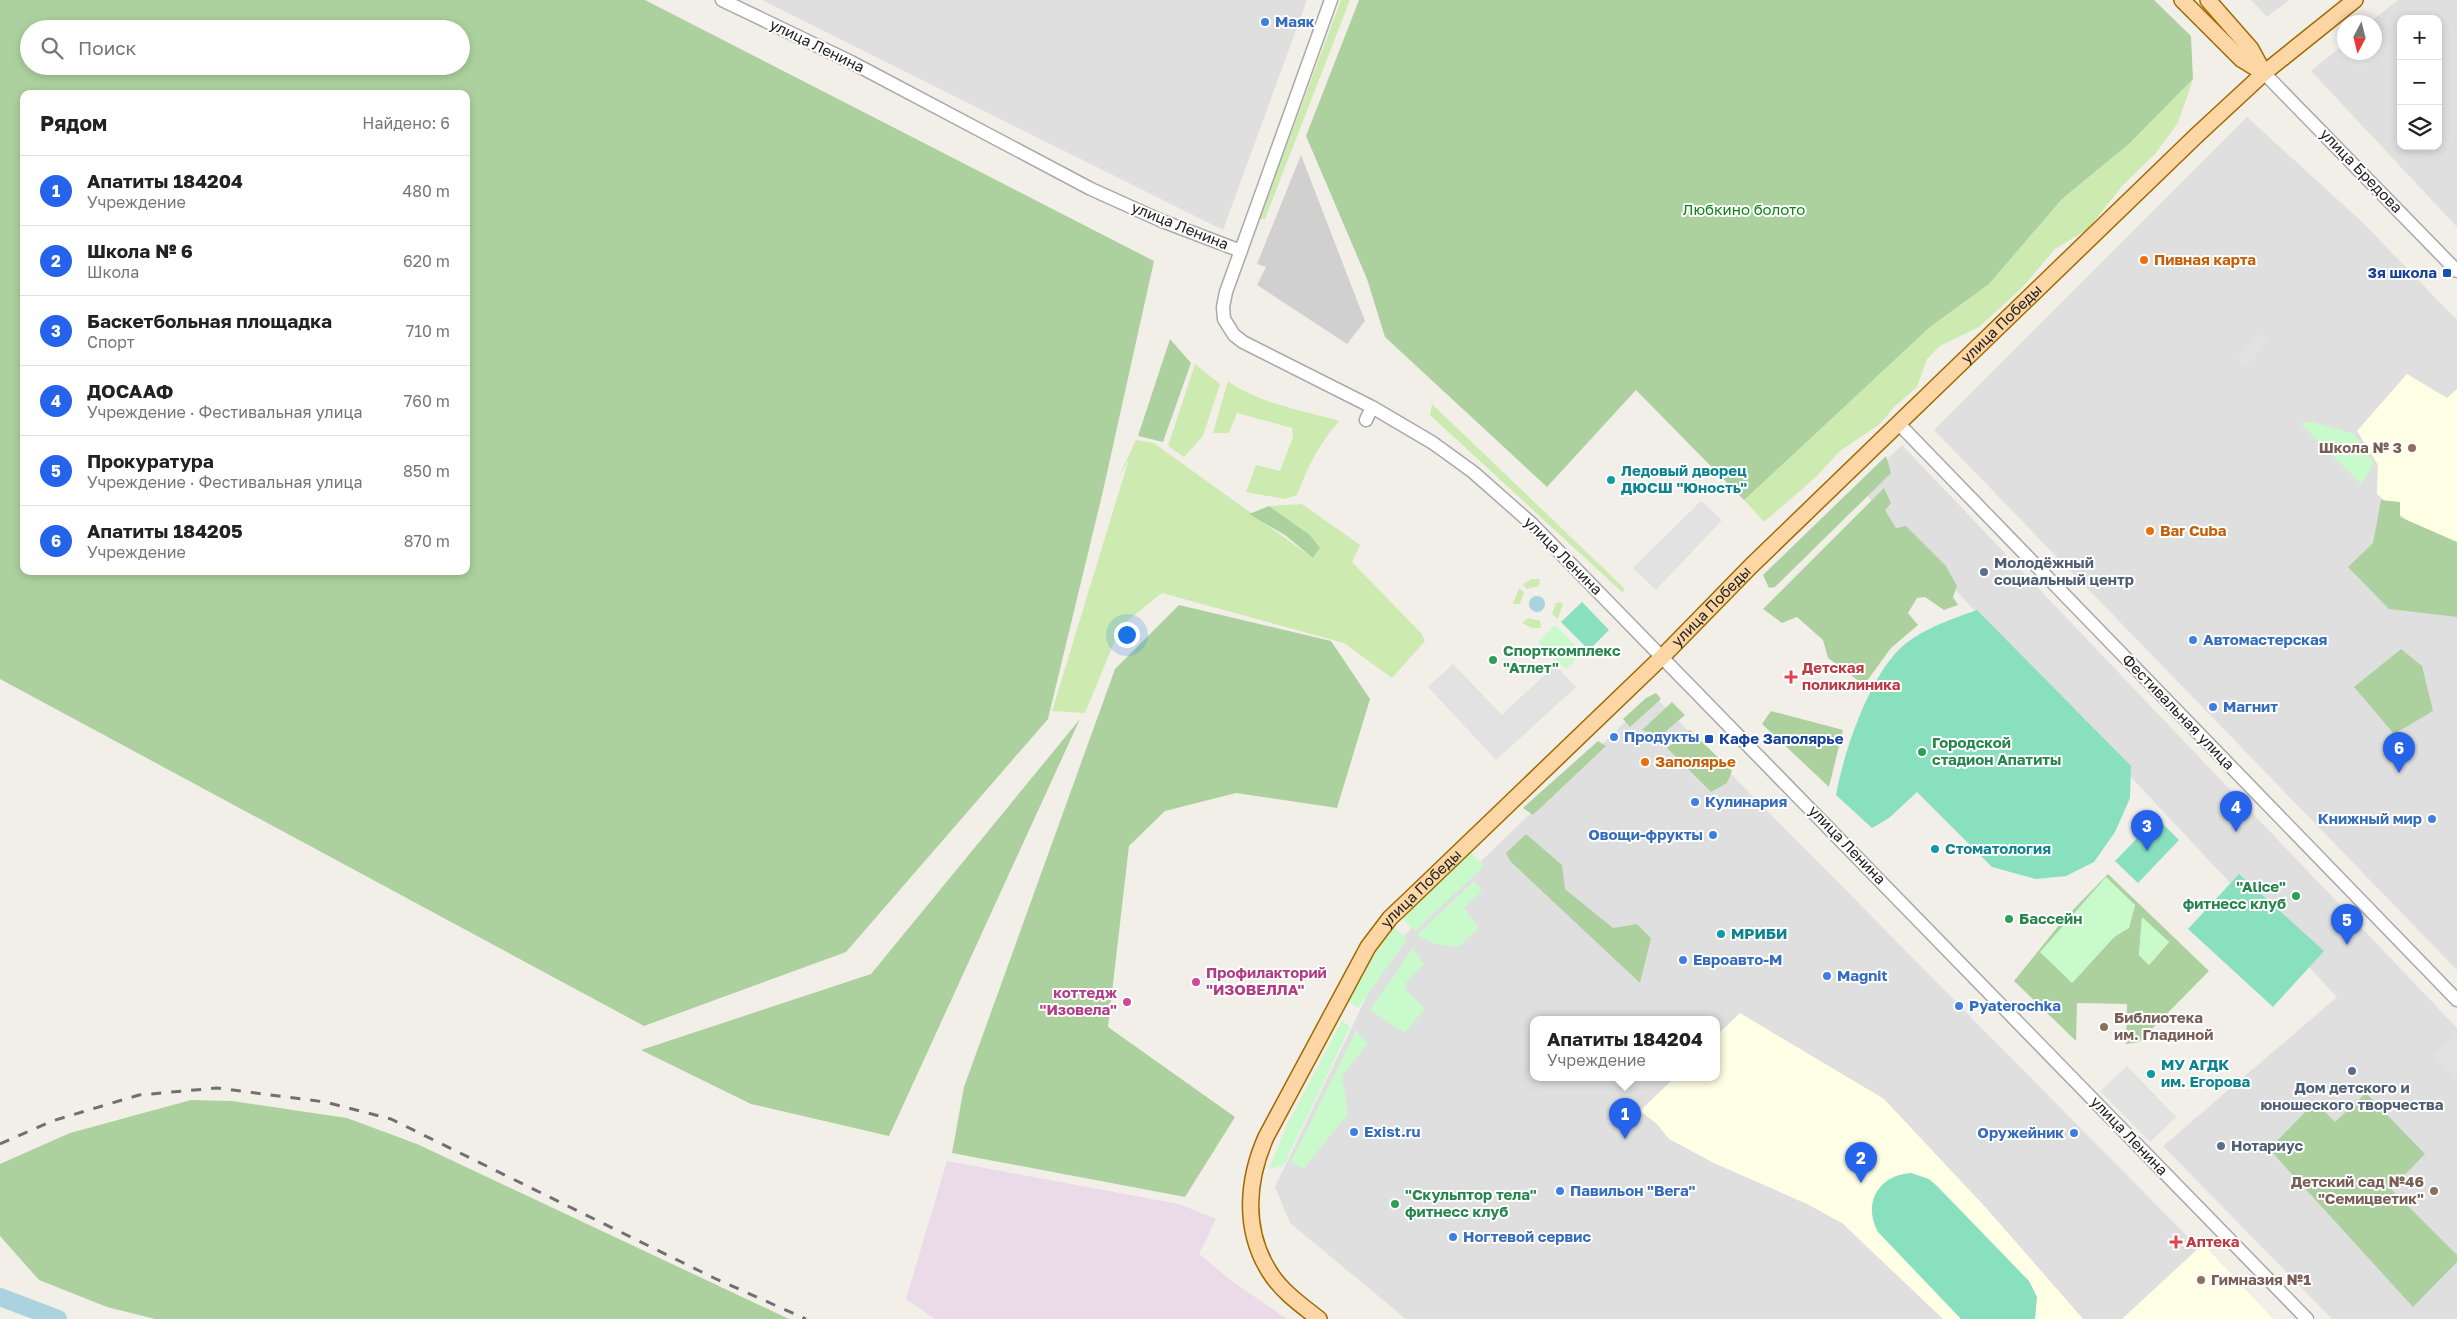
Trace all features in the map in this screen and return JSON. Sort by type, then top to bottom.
[{"type":"main road","points":[[2182,0],[2241,60],[2264,73]]},
{"type":"main road","points":[[2208,0],[2252,49],[2264,73]]},
{"type":"main road","name":"улица Победы","points":[[1319,1319],[1290,1296],[1269,1272],[1256,1239],[1250,1203],[1252,1176],[1266,1137],[1368,947],[1390,918],[1663,656],[1751,566],[2264,73],[2355,0]]},
{"type":"street","name":"улица Ленина","points":[[722,0],[851,62],[1092,189],[1162,221],[1240,251],[1223,307],[1224,319],[1234,335],[1258,351],[1372,407],[1433,443],[1473,472],[1532,524],[1663,656],[2307,1319]]},
{"type":"street","points":[[1240,251],[1331,0]]},
{"type":"street","name":"улица Бредова","points":[[2264,73],[2457,271]]},
{"type":"street","points":[[1366,420],[1372,407]]},
{"type":"street","name":"Фестивальная улица","points":[[1899,424],[2457,1000]]},
{"type":"shaded area","points":[[762,0],[1307,0],[1223,230]]},
{"type":"shaded area","points":[[2251,0],[2289,0],[2267,17]]},
{"type":"shaded area","points":[[2398,0],[2457,0],[2457,227],[2311,71],[2337,50],[2337,60],[2382,60],[2382,15],[2379,15]]},
{"type":"shaded area","points":[[2247,117],[2362,222],[2457,320],[2457,970],[1934,430]]},
{"type":"shaded area","points":[[1301,155],[1365,321],[1347,344],[1257,285],[1266,267],[1257,264]]},
{"type":"shaded area","points":[[2258,333],[2270,341],[2244,368],[2237,359]]},
{"type":"shaded area","name":"Школа № 3","points":[[2407,374],[2447,398],[2457,389],[2457,551],[2426,538],[2377,494],[2378,465],[2357,431]]},
{"type":"shaded area","points":[[1902,445],[2457,1028],[2457,1319],[2332,1319],[2163,1146],[2337,997],[1858,486]]},
{"type":"shaded area","points":[[1701,501],[1722,520],[1656,590],[1633,568]]},
{"type":"shaded area","points":[[1453,664],[1502,715],[1555,665],[1576,687],[1496,760],[1428,687]]},
{"type":"shaded area","points":[[1653,695],[2269,1319],[1406,1319],[1290,1223],[1275,1187],[1389,950]]},
{"type":"shaded area","points":[[1740,1013],[1884,1099],[1987,1209],[2083,1319],[1943,1319],[1842,1223],[1807,1204],[1714,1163],[1669,1139],[1657,1124],[1640,1111],[1671,1081],[1720,1081],[1720,1032]]},
{"type":"shaded area","points":[[2457,1034],[2457,1078],[2434,1055]]},
{"type":"shaded area","points":[[2127,1066],[2176,1117],[2150,1142],[2100,1091]]},
{"type":"shaded area","points":[[947,1161],[1179,1204],[1216,1219],[1199,1254],[1229,1279],[1287,1319],[935,1319],[906,1299]]},
{"type":"shaded area","name":"Гимназия №1","points":[[2203,1244],[2273,1319],[2122,1319]]},
{"type":"green space","points":[[0,0],[645,0],[1154,261],[1103,491],[1048,719],[846,952],[644,1026],[0,679]]},
{"type":"green space","points":[[1341,0],[1350,0],[1265,219],[1259,219]]},
{"type":"green space","name":"Любкино болото","points":[[1359,0],[2154,0],[2191,36],[2193,79],[2130,143],[2062,199],[1989,284],[1930,327],[1744,500],[1636,390],[1547,487],[1385,337],[1367,279],[1306,136]]},
{"type":"green space","points":[[2193,79],[2178,123],[2155,154],[2123,185],[2088,229],[2055,249],[2022,288],[1979,327],[1940,346],[1927,359],[1917,387],[1894,407],[1881,423],[1839,452],[1816,477],[1764,522],[1744,500],[1753,490],[1930,327],[1989,284],[2062,199],[2130,143]]},
{"type":"green space","points":[[1170,339],[1191,363],[1163,442],[1138,436]]},
{"type":"green space","points":[[1195,364],[1220,384],[1203,436],[1184,457],[1168,446]]},
{"type":"green space","points":[[1228,381],[1240,389],[1267,401],[1339,421],[1315,456],[1305,474],[1297,495],[1285,499],[1246,492],[1256,465],[1280,471],[1293,437],[1292,428],[1237,413],[1229,433],[1213,433]]},
{"type":"green space","points":[[1432,404],[1624,588],[1623,593],[1430,415]]},
{"type":"green space","points":[[2313,422],[2354,434],[2374,463],[2361,484],[2300,423]]},
{"type":"green space","points":[[1136,440],[1154,443],[1313,558],[1320,548],[1310,535],[1269,506],[1302,504],[1360,545],[1352,562],[1421,633],[1425,641],[1392,678],[1344,643],[1162,593],[1121,626],[1085,713],[1052,711],[1129,459],[1117,481]]},
{"type":"green space","points":[[1886,456],[1891,473],[1775,587],[1769,588],[1763,575]]},
{"type":"green space","points":[[1884,488],[1891,503],[1885,510],[1896,528],[1906,526],[1946,566],[1957,586],[1953,597],[1958,605],[1944,610],[1925,597],[1917,598],[1908,613],[1918,625],[1891,648],[1864,685],[1828,658],[1823,640],[1797,617],[1782,623],[1763,609]]},
{"type":"green space","points":[[2381,500],[2400,502],[2400,517],[2457,542],[2457,617],[2389,609],[2348,567],[2373,543]]},
{"type":"green space","points":[[1269,506],[1310,535],[1320,548],[1313,558],[1285,535],[1249,514]]},
{"type":"green space","points":[[1532,579],[1540,579],[1539,586],[1527,589],[1523,584]]},
{"type":"green space","points":[[1519,588],[1524,592],[1520,604],[1513,604]]},
{"type":"green space","points":[[1582,602],[1609,630],[1589,650],[1561,622]]},
{"type":"green space","points":[[1556,603],[1563,603],[1558,619],[1552,614]]},
{"type":"green space","points":[[1179,605],[1331,641],[1370,699],[1337,808],[1236,793],[1165,811],[1129,846],[1108,1027],[1235,1117],[1185,1197],[952,1153],[964,1087],[1115,669]]},
{"type":"green space","points":[[1977,610],[2131,766],[2130,798],[2115,832],[2094,862],[2066,876],[2036,879],[1992,867],[1917,792],[1889,818],[1872,828],[1836,795],[1845,757],[1860,714],[1870,693],[1892,657],[1905,644],[1922,633]]},
{"type":"green space","points":[[1528,618],[1540,621],[1541,628],[1532,628],[1522,623]]},
{"type":"green space","points":[[1555,625],[1583,653],[1566,669],[1538,642]]},
{"type":"green space","points":[[2401,649],[2422,666],[2433,711],[2394,734],[2354,687]]},
{"type":"green space","points":[[1656,693],[1661,699],[1630,727],[1623,719],[1646,698]]},
{"type":"green space","points":[[1672,702],[1685,715],[1659,737],[1642,730]]},
{"type":"green space","points":[[1771,711],[1843,730],[1829,787],[1762,724]]},
{"type":"green space","points":[[1080,719],[889,1136],[751,1104],[641,1050],[871,974]]},
{"type":"green space","points":[[1690,730],[1732,771],[1727,783],[1711,792],[1667,748]]},
{"type":"green space","points":[[1598,741],[1606,746],[1533,815],[1523,808]]},
{"type":"green space","points":[[2157,818],[2179,840],[2138,883],[2115,861]]},
{"type":"green space","points":[[1526,834],[1562,865],[1565,889],[1613,928],[1637,924],[1651,938],[1640,983],[1510,861],[1506,853]]},
{"type":"green space","points":[[1468,849],[1484,866],[1415,931],[1400,916]]},
{"type":"green space","points":[[2108,874],[2209,971],[2139,1042],[2126,1044],[2127,1004],[2077,1003],[2076,1041],[2014,981],[2064,919]],"holes":[[[2135,905],[2129,927],[2114,937],[2072,983]],[[2142,918],[2169,942],[2149,965],[2139,955]]]},
{"type":"green space","points":[[2239,874],[2324,951],[2273,1007],[2188,929]]},
{"type":"green space","points":[[2106,877],[2135,905],[2129,928],[2114,937],[2072,983],[2040,952]]},
{"type":"green space","points":[[1474,881],[1482,891],[1464,908],[1479,928],[1458,947],[1435,944],[1417,935]]},
{"type":"green space","points":[[2142,917],[2169,942],[2149,965],[2139,955]]},
{"type":"green space","points":[[1393,926],[1407,939],[1358,1008],[1345,998]]},
{"type":"green space","points":[[1413,948],[1424,964],[1405,984],[1407,991],[1425,1008],[1405,1033],[1370,1010]]},
{"type":"green space","points":[[1342,1020],[1350,1027],[1284,1165],[1269,1169],[1288,1123]]},
{"type":"green space","points":[[1356,1031],[1368,1043],[1342,1076],[1348,1114],[1303,1169],[1291,1162]]},
{"type":"green space","points":[[2366,1093],[2425,1154],[2391,1189],[2457,1255],[2457,1262],[2413,1307],[2269,1149],[2315,1102],[2335,1122]]},
{"type":"green space","points":[[191,1100],[232,1101],[347,1118],[417,1144],[789,1319],[155,1319],[107,1307],[39,1280],[0,1236],[0,1164],[70,1133]]},
{"type":"green space","points":[[1911,1173],[1929,1179],[1937,1186],[2029,1281],[2037,1297],[2035,1319],[1961,1319],[1878,1232],[1872,1211],[1876,1192],[1890,1179]]},
{"type":"water","points":[[1534,596],[1540,596],[1545,601],[1543,610],[1534,612],[1529,607],[1529,601]]},
{"type":"waterway","points":[[0,1297],[58,1319]]},
{"type":"railway","points":[[0,1144],[52,1121],[139,1095],[217,1088],[325,1102],[391,1119],[714,1278],[806,1319]]},
{"type":"place","name":"Маяк","points":[[1265,22]]},
{"type":"place","name":"Пивная карта","points":[[2144,260]]},
{"type":"place","name":"3я школа","points":[[2447,273]]},
{"type":"place","name":"Школа № 3","points":[[2412,448]]},
{"type":"place","name":"Ледовый дворец ДЮСШ \"Юность\"","points":[[1611,480]]},
{"type":"place","name":"Bar Cuba","points":[[2150,531]]},
{"type":"place","name":"Молодёжный социальный центр","points":[[1984,572]]},
{"type":"place","name":"Автомастерская","points":[[2193,640]]},
{"type":"place","name":"Спорткомплекс \"Атлет\"","points":[[1493,660]]},
{"type":"place","name":"Детская поликлиника","points":[[1791,677]]},
{"type":"place","name":"Магнит","points":[[2213,707]]},
{"type":"place","name":"Продукты","points":[[1614,737]]},
{"type":"place","name":"Кафе Заполярье","points":[[1709,739]]},
{"type":"place","name":"Городской стадион Апатиты","points":[[1922,752]]},
{"type":"place","name":"Заполярье","points":[[1645,762]]},
{"type":"place","name":"Апатиты 184205","points":[[2399,773]]},
{"type":"place","name":"Кулинария","points":[[1695,802]]},
{"type":"place","name":"Книжный мир","points":[[2432,819]]},
{"type":"place","name":"ДОСААФ","points":[[2236,832]]},
{"type":"place","name":"Овощи-фрукты","points":[[1713,835]]},
{"type":"place","name":"Стоматология","points":[[1935,849]]},
{"type":"place","name":"Баскетбольная площадка","points":[[2147,851]]},
{"type":"place","name":"\"Alice\" фитнесс клуб","points":[[2296,896]]},
{"type":"place","name":"Бассейн","points":[[2009,919]]},
{"type":"place","name":"МРИБИ","points":[[1721,934]]},
{"type":"place","name":"Прокуратура","points":[[2347,945]]},
{"type":"place","name":"Евроавто-М","points":[[1683,960]]},
{"type":"place","name":"Magnit","points":[[1827,976]]},
{"type":"place","name":"Профилакторий \"ИЗОВЕЛЛА\"","points":[[1196,982]]},
{"type":"place","name":"коттедж \"Изовела\"","points":[[1127,1002]]},
{"type":"place","name":"Pyaterochka","points":[[1959,1006]]},
{"type":"place","name":"Библиотека им. Гладиной","points":[[2104,1027]]},
{"type":"place","name":"Дом детского и юношеского творчества","points":[[2352,1071]]},
{"type":"place","name":"МУ АГДК им. Егорова","points":[[2151,1074]]},
{"type":"place","name":"Exist.ru","points":[[1354,1132]]},
{"type":"place","name":"Оружейник","points":[[2074,1133]]},
{"type":"place","name":"Апатиты 184204","points":[[1625,1139]]},
{"type":"place","name":"Нотариус","points":[[2221,1146]]},
{"type":"place","name":"Школа № 6","points":[[1861,1183]]},
{"type":"place","name":"Павильон \"Вега\"","points":[[1560,1191]]},
{"type":"place","name":"Детский сад №46 \"Семицветик\"","points":[[2434,1191]]},
{"type":"place","name":"\"Скульптор тела\" фитнесс клуб","points":[[1395,1204]]},
{"type":"place","name":"Ногтевой сервис","points":[[1453,1237]]},
{"type":"place","name":"Аптека","points":[[2176,1242]]},
{"type":"place","name":"Гимназия №1","points":[[2201,1280]]}]
